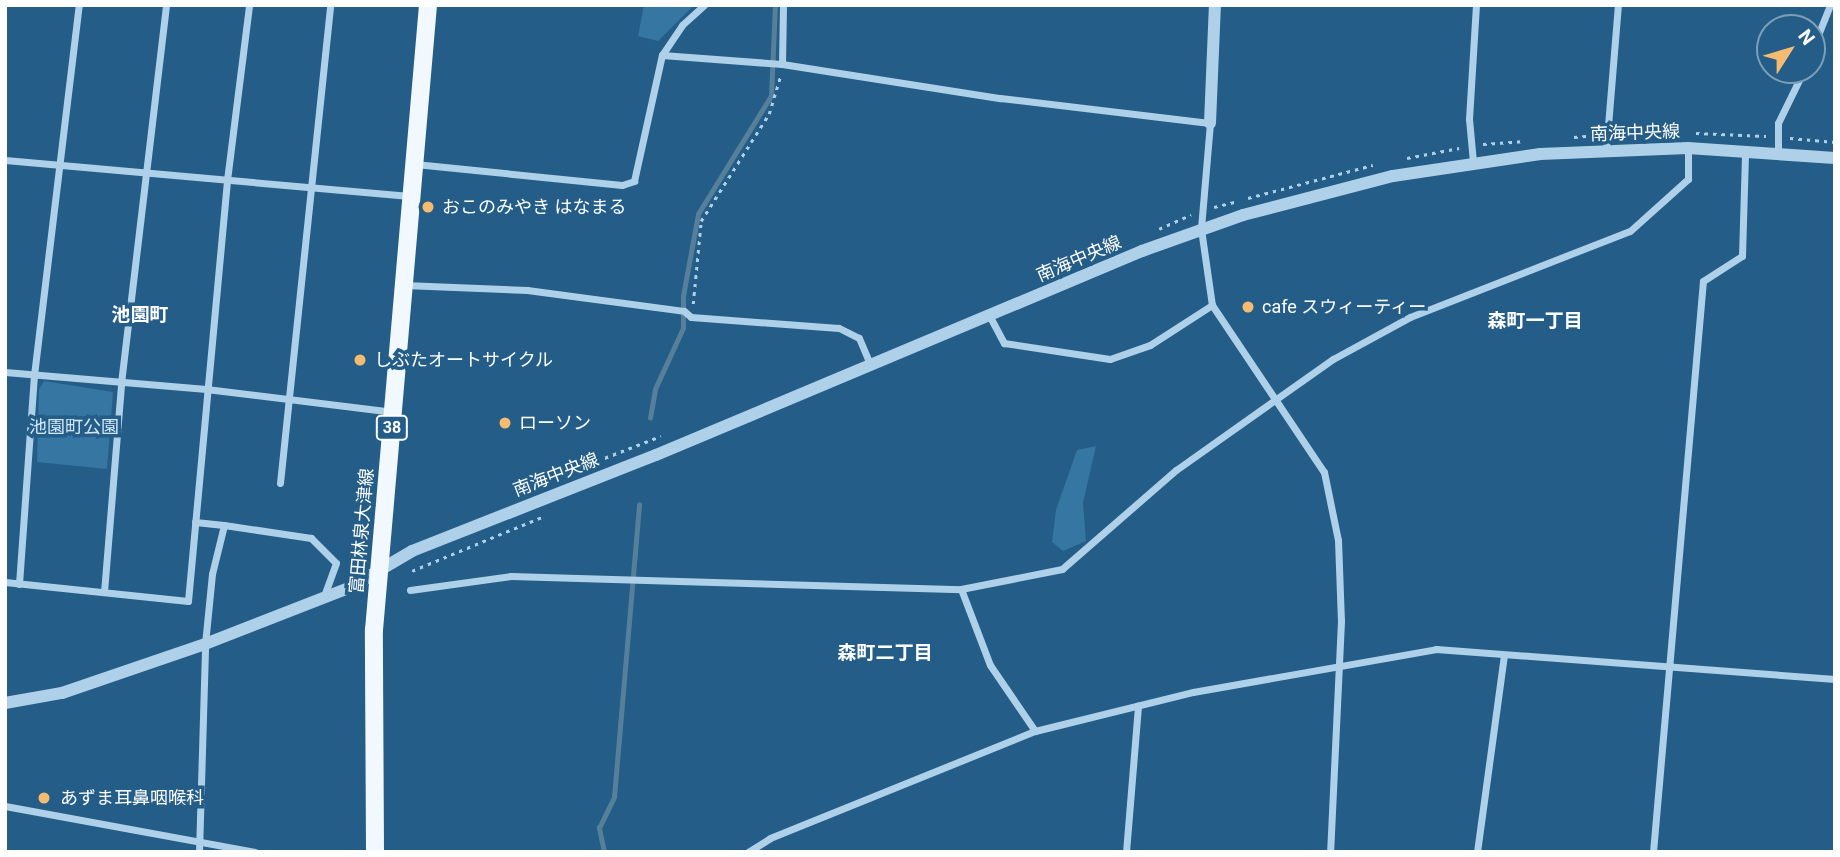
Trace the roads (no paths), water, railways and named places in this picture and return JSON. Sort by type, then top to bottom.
[{"type":"main road","name":"富田林泉大津線","points":[[375,852],[373,711],[380,572],[428,5]]},
{"type":"street","points":[[19,583],[34,375],[79,5]]},
{"type":"street","points":[[104,592],[121,383],[166,5]]},
{"type":"street","points":[[5,582],[188,601],[227,180],[249,5]]},
{"type":"street","points":[[280,483],[330,5]]},
{"type":"street","points":[[414,164],[622,184],[634,181],[662,55],[681,25],[704,5]]},
{"type":"street","points":[[781,64],[783,5]]},
{"type":"street","points":[[1215,5],[1210,123],[1201,229],[1212,305],[1324,472],[1338,540],[1338,665],[1330,852]]},
{"type":"street","points":[[1473,162],[1469,119],[1476,5]]},
{"type":"street","points":[[1606,150],[1618,5]]},
{"type":"street","points":[[662,55],[781,64],[1000,99],[1210,123]]},
{"type":"street","points":[[1777,153],[1778,123],[1797,84]]},
{"type":"street","points":[[410,590],[511,576],[961,589],[1062,569],[1176,470],[1334,359],[1410,317],[1630,231],[1688,179],[1688,148]]},
{"type":"street","name":"南海中央線","points":[[205,645],[380,572],[412,551],[1201,229],[1337,188],[1473,162],[1606,150],[1688,148],[1835,158]]},
{"type":"street","points":[[1653,852],[1703,281],[1742,256],[1745,151]]},
{"type":"street","points":[[5,160],[413,196]]},
{"type":"street","points":[[403,285],[527,290],[680,311],[691,317],[839,328],[859,338],[870,364]]},
{"type":"street","points":[[989,315],[1004,343],[1110,359],[1150,345],[1212,305]]},
{"type":"street","points":[[5,372],[206,389],[393,412]]},
{"type":"street","points":[[195,522],[311,538],[337,564],[325,594]]},
{"type":"street","points":[[199,852],[202,841],[205,645],[212,574],[224,525]]},
{"type":"street","points":[[961,589],[990,665],[1035,731]]},
{"type":"street","points":[[5,703],[62,693],[205,645]]},
{"type":"street","points":[[748,852],[770,838],[1035,731],[1138,705],[1338,665],[1436,649],[1835,679]]},
{"type":"street","points":[[1477,852],[1504,656]]},
{"type":"street","points":[[1126,852],[1138,705]]},
{"type":"street","points":[[5,806],[255,852]]},
{"type":"waterway","points":[[650,418],[655,389],[683,328],[683,296],[698,214],[771,96],[775,5]]},
{"type":"waterway","points":[[604,852],[599,828],[614,797],[639,505]]},
{"type":"place","name":"おこのみやき はなまる","points":[[428,207]]},
{"type":"place","name":"cafe スウィーティー","points":[[1248,307]]},
{"type":"place","name":"しぶたオートサイクル","points":[[360,360]]},
{"type":"place","name":"ローソン","points":[[505,423]]},
{"type":"place","name":"あずま耳鼻咽喉科","points":[[44,798]]},
{"type":"district","name":"池園町","points":[[140,315]]},
{"type":"district","name":"森町一丁目","points":[[1535,321]]},
{"type":"district","name":"森町二丁目","points":[[885,653]]},
{"type":"park label","name":"池園町公園","points":[[74,427]]}]
